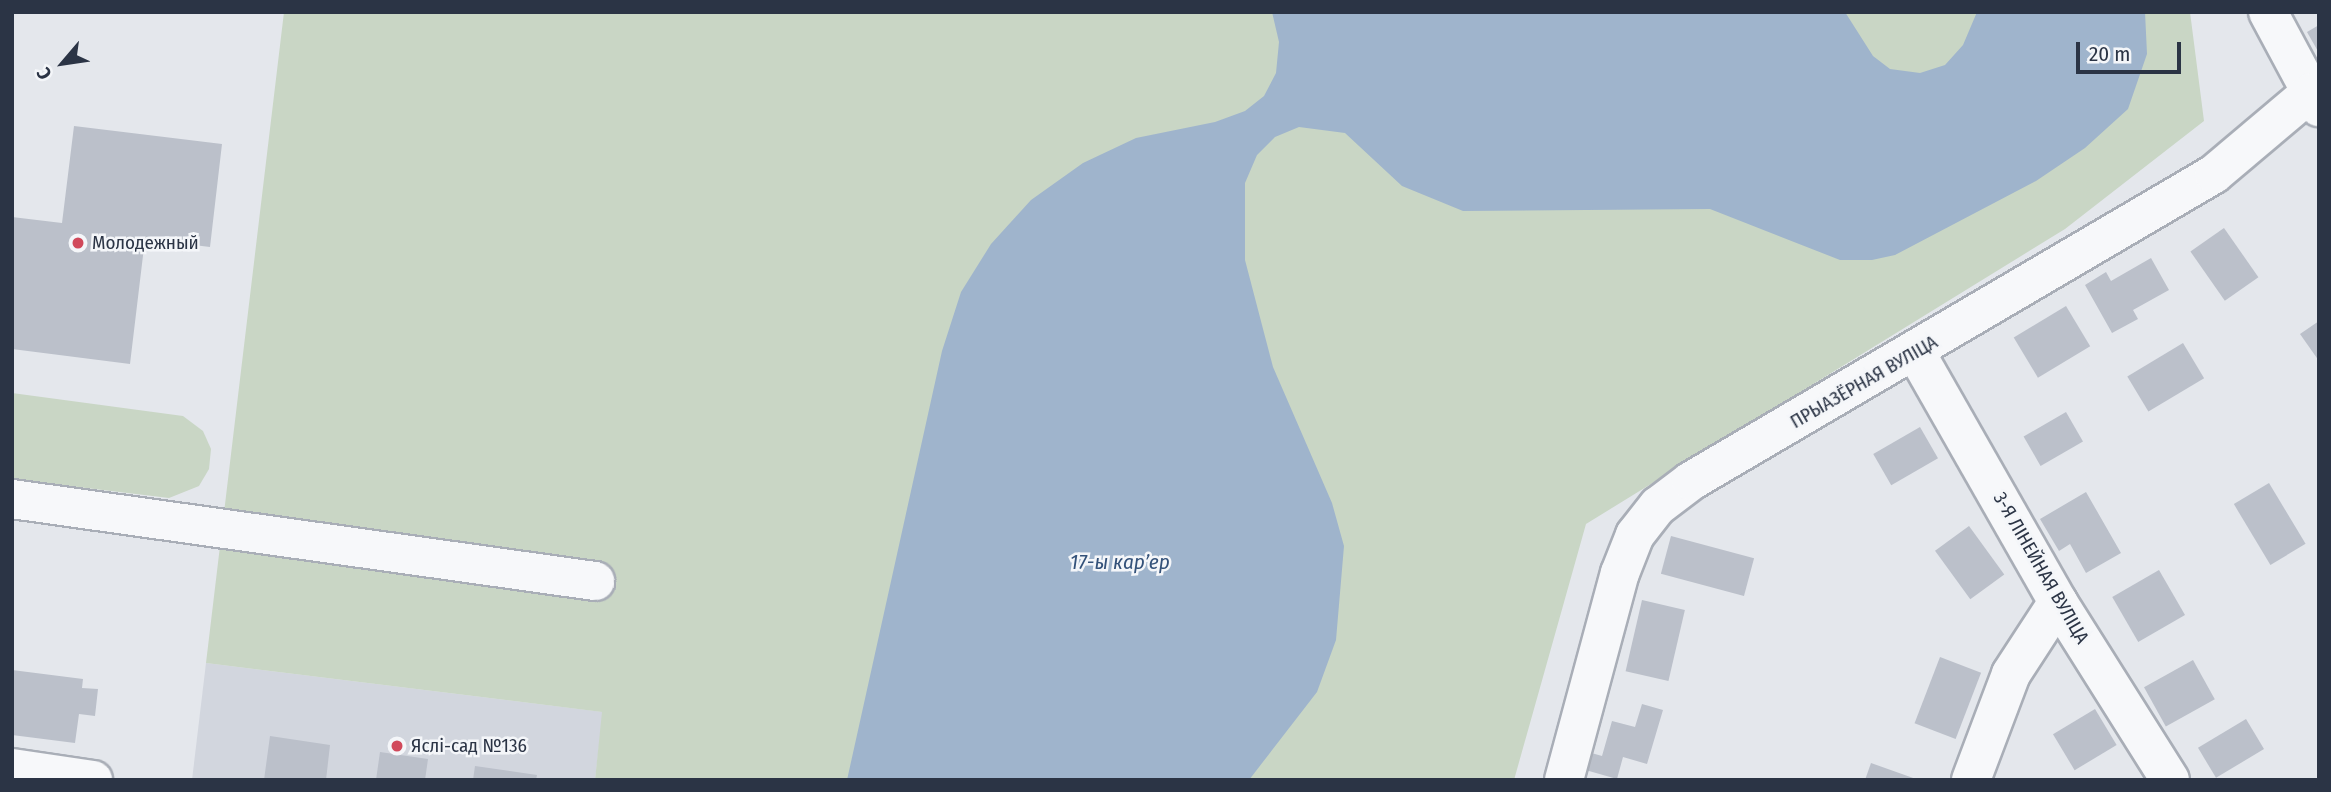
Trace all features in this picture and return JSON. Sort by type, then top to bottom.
[{"type":"street","points":[[2268,12],[2315,100]]},
{"type":"street","name":"ПРЫАЗЁРНАЯ ВУЛІЦА","points":[[1564,780],[1620,573],[1635,535],[1658,506],[1691,481],[1916,353],[2214,174],[2315,100]]},
{"type":"street","name":"3-Я ЛІНЕЙНАЯ ВУЛІЦА","points":[[1916,353],[2058,601],[2170,780]]},
{"type":"street","points":[[12,499],[595,581]]},
{"type":"street","points":[[1971,780],[2011,674],[2058,601]]},
{"type":"street","points":[[12,768],[93,780]]},
{"type":"shaded area","name":"Яслі-сад №136","points":[[206,663],[603,712],[595,780],[192,780]]},
{"type":"green space","points":[[284,12],[2190,12],[2204,121],[2065,229],[1586,524],[1514,780],[595,780],[602,712],[206,663]]},
{"type":"green space","points":[[12,393],[183,416],[203,431],[211,449],[209,469],[199,486],[169,498],[12,479]]},
{"type":"water","name":"17-ы кар’ер","points":[[1272,12],[1845,12],[1873,56],[1890,69],[1920,73],[1945,65],[1963,45],[1977,12],[2145,12],[2147,54],[2128,109],[2085,148],[2036,181],[1895,255],[1872,260],[1840,260],[1710,209],[1463,211],[1402,186],[1345,133],[1299,127],[1275,137],[1257,155],[1245,183],[1245,260],[1273,367],[1332,503],[1344,546],[1336,640],[1317,692],[1249,780],[847,780],[942,351],[961,292],[991,244],[1031,200],[1083,163],[1136,138],[1215,122],[1245,111],[1264,96],[1276,73],[1279,42]]},
{"type":"building","points":[[2319,25],[2319,53],[2307,32]]},
{"type":"building","name":"Молодежный","points":[[74,126],[222,144],[210,247],[145,239],[130,364],[12,349],[12,217],[62,223]]},
{"type":"building","points":[[2224,228],[2258,277],[2225,301],[2190,252]]},
{"type":"building","points":[[2151,258],[2169,290],[2133,310],[2138,319],[2112,333],[2085,285],[2106,272],[2111,281]]},
{"type":"building","points":[[2066,306],[2090,346],[2038,378],[2014,337]]},
{"type":"building","points":[[2319,321],[2319,361],[2300,334]]},
{"type":"building","points":[[2183,343],[2204,378],[2148,412],[2127,376]]},
{"type":"building","points":[[2066,412],[2083,441],[2041,466],[2024,436]]},
{"type":"building","points":[[1920,427],[1938,458],[1891,485],[1873,454]]},
{"type":"building","points":[[2269,483],[2306,544],[2270,565],[2234,504]]},
{"type":"building","points":[[2086,492],[2121,553],[2086,573],[2070,544],[2059,551],[2040,519]]},
{"type":"building","points":[[1969,526],[2004,575],[1970,599],[1935,551]]},
{"type":"building","points":[[1671,536],[1754,558],[1744,596],[1661,574]]},
{"type":"building","points":[[2159,570],[2185,615],[2138,642],[2112,597]]},
{"type":"building","points":[[1642,600],[1685,610],[1668,681],[1626,671]]},
{"type":"building","points":[[1940,657],[1981,673],[1956,739],[1915,723]]},
{"type":"building","points":[[2193,660],[2215,699],[2166,727],[2144,687]]},
{"type":"building","points":[[12,670],[83,679],[82,688],[98,689],[95,716],[79,714],[75,743],[12,735]]},
{"type":"building","points":[[1642,704],[1663,710],[1647,764],[1623,757],[1617,779],[1582,769],[1588,752],[1602,756],[1612,721],[1635,727]]},
{"type":"building","points":[[2095,709],[2117,745],[2075,770],[2053,734]]},
{"type":"building","points":[[2246,719],[2264,749],[2216,778],[2198,748]]},
{"type":"building","points":[[270,736],[330,745],[326,780],[264,780]]},
{"type":"building","points":[[380,752],[428,759],[425,780],[376,780]]},
{"type":"building","points":[[1871,763],[1916,779],[1916,780],[1865,780]]},
{"type":"building","points":[[475,766],[537,775],[536,780],[473,780]]},
{"type":"place","name":"Молодежный","points":[[78,243]]},
{"type":"place","name":"Яслі-сад №136","points":[[397,746]]}]
